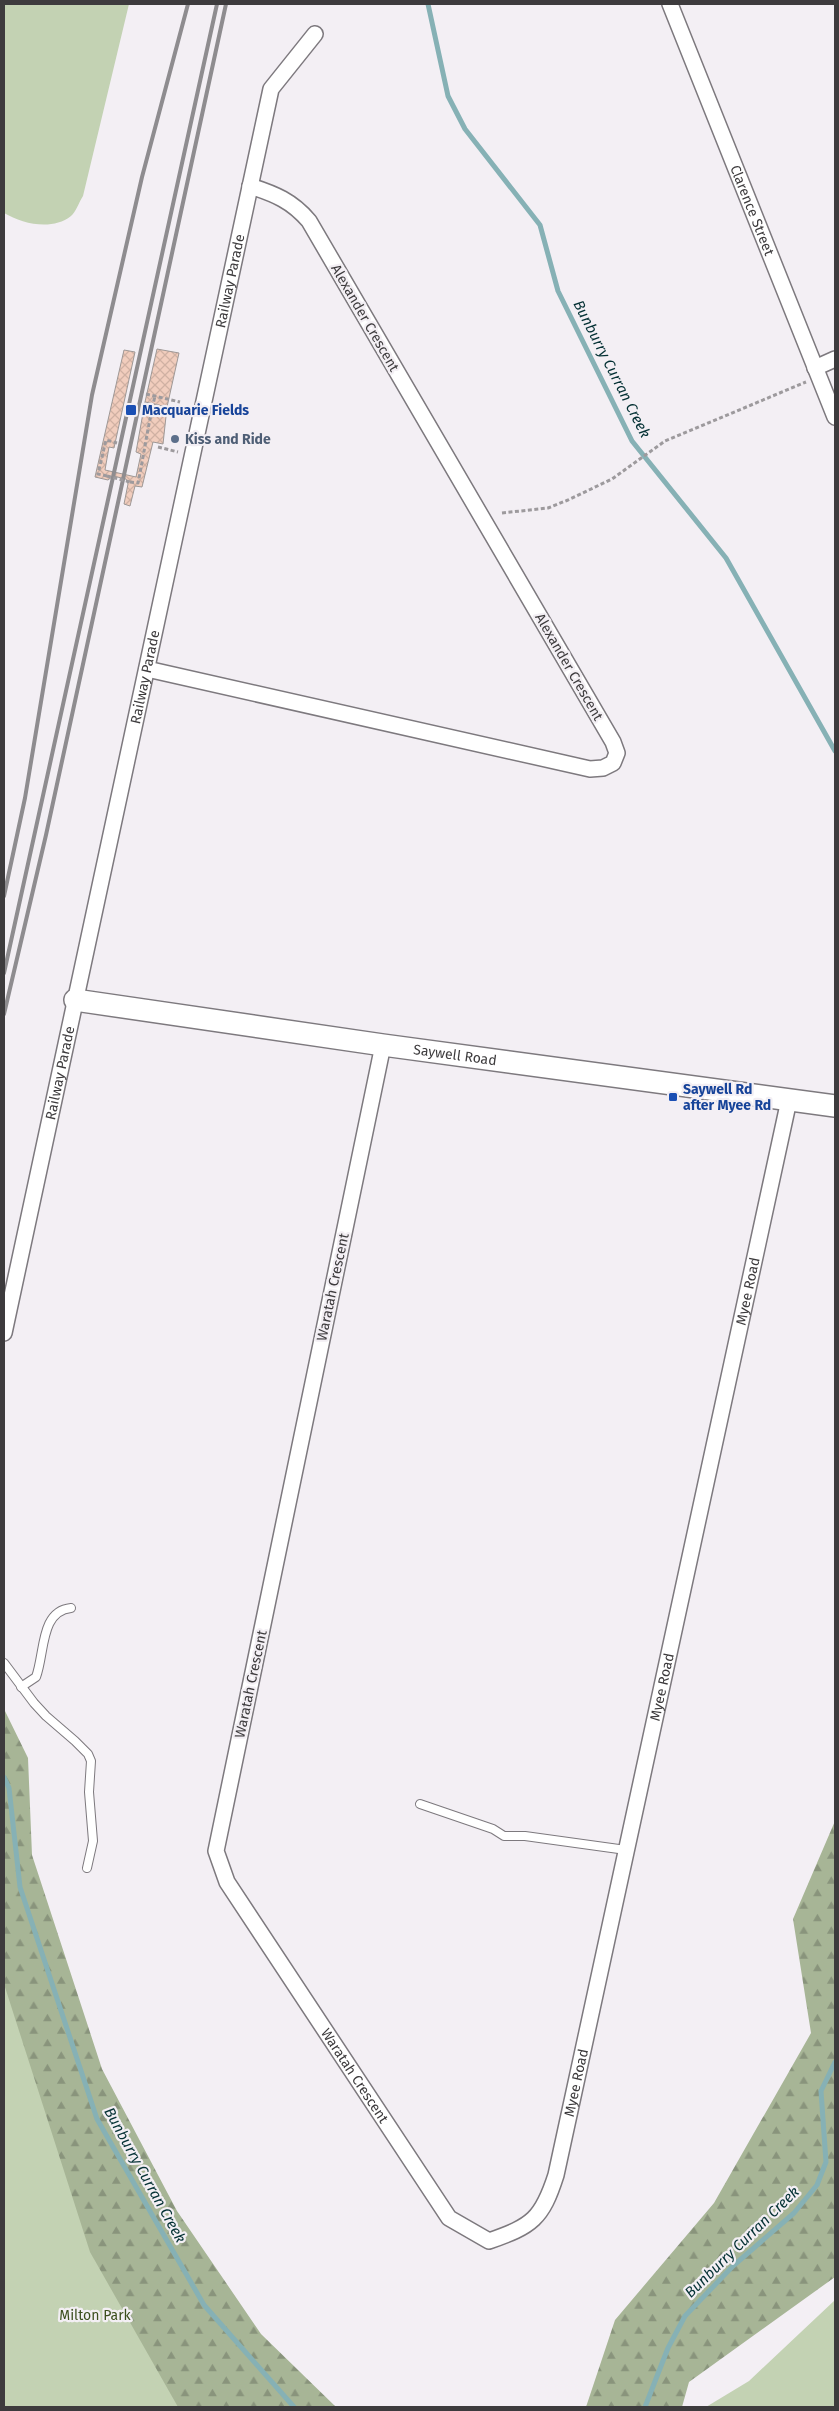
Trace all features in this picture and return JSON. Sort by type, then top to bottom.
[{"type":"street","name":"Clarence Street","points":[[670,4],[835,418]]},
{"type":"street","name":"Railway Parade","points":[[4,1333],[271,89],[315,34]]},
{"type":"street","name":"Alexander Crescent","points":[[147,669],[590,769],[603,768],[614,763],[616,753],[613,742],[309,221],[298,208],[285,198],[250,186]]},
{"type":"street","points":[[815,368],[835,359]]},
{"type":"street","name":"Saywell Road","points":[[75,1000],[383,1046],[835,1106]]},
{"type":"street","name":"Waratah Crescent","points":[[383,1046],[216,1851],[227,1882],[449,2218],[489,2241]]},
{"type":"street","name":"Myee Road","points":[[489,2241],[520,2230],[537,2217],[548,2200],[556,2175],[789,1100]]},
{"type":"lane","points":[[21,1687],[36,1677],[51,1617],[60,1609],[71,1608]]},
{"type":"lane","points":[[4,1663],[21,1687],[46,1716],[88,1754],[91,1761],[90,1792],[93,1840],[87,1868]]},
{"type":"lane","points":[[420,1804],[493,1829],[504,1836],[525,1836],[626,1850]]},
{"type":"path","points":[[502,513],[548,508],[612,479],[658,446],[673,438],[807,382],[815,368]]},
{"type":"path","points":[[146,394],[180,402]]},
{"type":"path","points":[[117,443],[106,440],[98,474],[138,483],[146,448],[145,438],[155,396]]},
{"type":"path","points":[[158,447],[168,450]]},
{"type":"green space","points":[[4,4],[129,4],[83,196],[71,216],[63,221],[46,225],[29,223],[4,213]]},
{"type":"green space","points":[[4,1709],[28,1758],[32,1855],[102,2069],[177,2211],[261,2334],[336,2407],[178,2407],[90,2252],[4,1984]]},
{"type":"green space","points":[[835,1821],[835,2277],[689,2382],[682,2407],[586,2407],[615,2320],[714,2203],[811,2033],[793,1919]]},
{"type":"green space","name":"Milton Park","points":[[4,1876],[234,2407],[4,2407]]},
{"type":"green space","points":[[835,2300],[835,2407],[706,2407],[749,2381]]},
{"type":"building","points":[[157,349],[179,353],[167,407],[145,402]]},
{"type":"building","points":[[124,350],[135,352],[114,448],[109,447],[105,470],[136,477],[141,454],[136,452],[145,402],[167,407],[163,444],[153,442],[142,487],[135,486],[130,506],[124,504],[128,484],[126,479],[113,476],[108,480],[95,477]]},
{"type":"waterway","name":"Bunburry Curran Creek","points":[[428,4],[448,96],[465,129],[540,225],[558,291],[632,441],[726,558],[835,751]]},
{"type":"waterway","name":"Bunburry Curran Creek","points":[[4,1777],[9,1788],[20,1887],[97,2119],[204,2305],[294,2407]]},
{"type":"waterway","name":"Bunburry Curran Creek","points":[[645,2407],[668,2348],[685,2316],[733,2266],[794,2213],[817,2185],[826,2162],[821,2091],[835,2062]]},
{"type":"railway","points":[[4,896],[25,798],[92,395],[142,177],[188,4]]},
{"type":"railway","points":[[4,973],[217,4]]},
{"type":"railway","points":[[4,1014],[46,835],[226,4]]},
{"type":"place","name":"Macquarie Fields","points":[[131,410]]},
{"type":"place","name":"Kiss and Ride","points":[[175,439]]},
{"type":"place","name":"Saywell Rd after Myee Rd","points":[[673,1097]]}]
